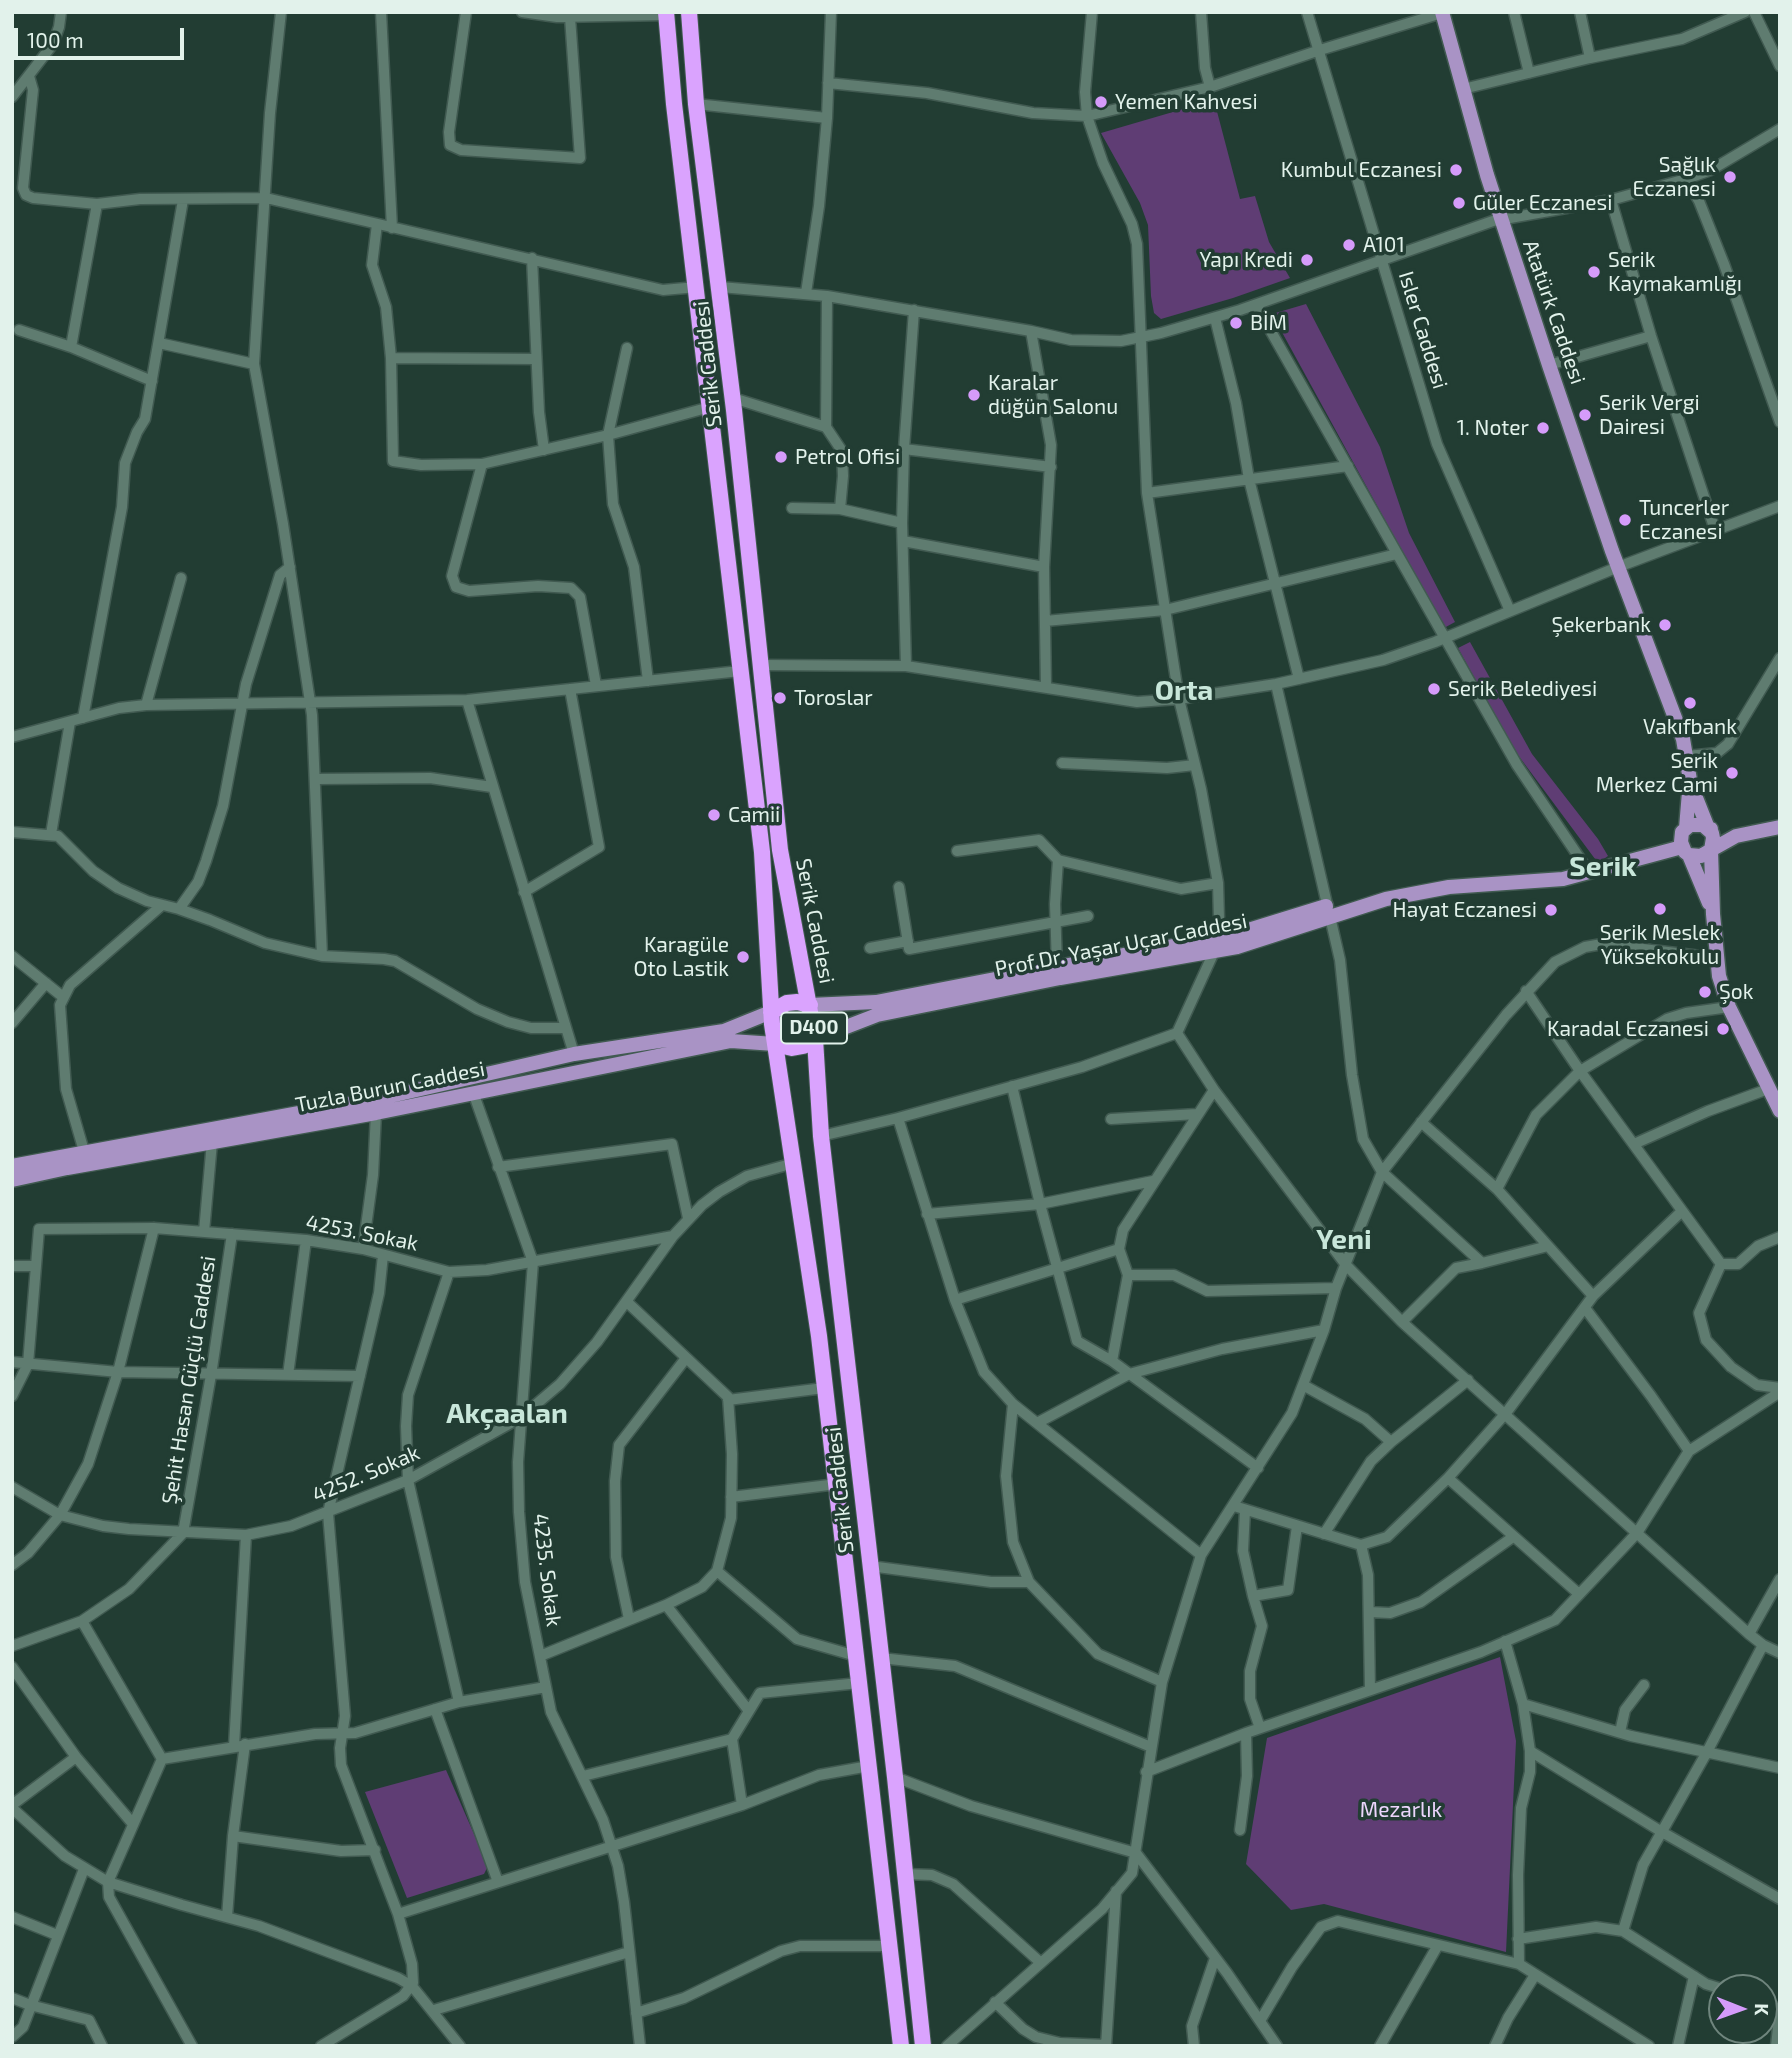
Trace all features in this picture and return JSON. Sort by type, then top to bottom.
[{"type":"highway","name":"Serik Caddesi","points":[[689,12],[696,104],[733,398],[780,850],[815,1039],[821,1136],[895,1777],[923,2046]]},
{"type":"highway","name":"Serik Caddesi","points":[[666,14],[762,852],[771,1012],[837,1484],[901,2046]]},
{"type":"highway","points":[[771,1012],[787,1003],[810,1004]]},
{"type":"highway","points":[[775,1044],[792,1048],[803,1046],[815,1039]]},
{"type":"main road","name":"Atatürk Caddesi","points":[[1442,13],[1501,219],[1549,365],[1618,567],[1679,728],[1690,780],[1686,828]]},
{"type":"main road","name":"Atatürk Caddesi","points":[[1690,780],[1709,828]]},
{"type":"main road","points":[[1713,914],[1681,837],[1686,828],[1697,824],[1736,836]]},
{"type":"main road","points":[[1686,851],[1701,856],[1736,836],[1780,827]]},
{"type":"main road","points":[[1709,828],[1713,838],[1713,914],[1717,958],[1729,1007],[1780,1111]]},
{"type":"main road","name":"Prof.Dr. Yaşar Uçar Caddesi","points":[[815,1039],[877,1015],[1215,945],[1237,947],[1329,911],[1449,887],[1563,879],[1686,851]]},
{"type":"main road","points":[[810,1004],[876,1002],[1057,967],[1215,945]]},
{"type":"main road","name":"Tuzla Burun Caddesi","points":[[12,1180],[86,1158],[386,1097],[574,1054],[724,1031],[771,1012]]},
{"type":"main road","name":"Tuzla Burun Caddesi","points":[[12,1166],[212,1142],[376,1113],[731,1041],[775,1044]]},
{"type":"street","points":[[12,97],[53,44],[61,12]]},
{"type":"street","points":[[281,12],[270,113],[254,365],[290,567],[312,715],[317,779],[322,956]]},
{"type":"street","points":[[381,12],[392,228]]},
{"type":"street","points":[[466,12],[449,132],[450,145],[461,150],[580,158],[570,17]]},
{"type":"street","points":[[522,12],[570,17],[666,14]]},
{"type":"street","points":[[806,293],[819,206],[827,118],[831,12]]},
{"type":"street","points":[[821,1136],[898,1118],[1082,1066],[1177,1033],[1215,945],[1219,919],[1218,883],[1179,699],[1147,493],[1137,244],[1132,224],[1103,163],[1087,117],[1085,92],[1092,12]]},
{"type":"street","points":[[1201,12],[1205,68],[1210,87]]},
{"type":"street","name":"Isler Caddesi","points":[[1307,12],[1437,444],[1510,611]]},
{"type":"street","points":[[1514,12],[1529,73]]},
{"type":"street","points":[[1580,12],[1590,58]]},
{"type":"street","points":[[1462,89],[1682,39],[1745,12]]},
{"type":"street","points":[[1754,12],[1780,65]]},
{"type":"street","points":[[828,83],[927,93],[1034,113],[1087,117],[1210,87],[1442,13]]},
{"type":"street","points":[[29,76],[33,90],[23,183],[24,192],[33,198],[97,204],[127,200],[266,198],[663,290],[697,287]]},
{"type":"street","points":[[696,104],[827,118]]},
{"type":"street","points":[[720,287],[827,296],[1071,340],[1121,341],[1256,305],[1501,219],[1611,200],[1686,179],[1711,170],[1780,129]]},
{"type":"street","points":[[1686,179],[1699,201],[1724,264],[1780,422]]},
{"type":"street","points":[[83,718],[122,507],[125,463],[145,419],[183,200]]},
{"type":"street","points":[[1611,200],[1651,335],[1715,530]]},
{"type":"street","points":[[71,346],[97,204]]},
{"type":"street","points":[[377,224],[372,265],[386,307],[391,358],[393,461],[421,465],[482,464],[608,435],[710,407]]},
{"type":"street","points":[[532,258],[536,359],[544,450]]},
{"type":"street","points":[[827,296],[826,427],[842,451],[841,509]]},
{"type":"street","points":[[1256,305],[1517,765],[1589,872]]},
{"type":"street","points":[[906,666],[902,523],[904,449],[914,310]]},
{"type":"street","points":[[1215,318],[1298,679]]},
{"type":"street","points":[[19,330],[71,346],[152,381]]},
{"type":"street","points":[[1031,331],[1052,445],[1044,567],[1046,687]]},
{"type":"street","points":[[1549,365],[1651,335]]},
{"type":"street","points":[[159,343],[254,365]]},
{"type":"street","points":[[627,348],[608,435],[613,504],[634,567],[648,681]]},
{"type":"street","points":[[391,358],[536,359]]},
{"type":"street","points":[[733,398],[826,427]]},
{"type":"street","points":[[904,449],[1051,467]]},
{"type":"street","points":[[482,464],[452,576],[456,587],[469,591],[538,586],[571,588],[580,597],[596,685]]},
{"type":"street","points":[[1147,493],[1348,466]]},
{"type":"street","points":[[762,665],[906,666],[1137,702],[1179,699],[1276,684],[1383,660],[1780,506]]},
{"type":"street","points":[[792,508],[841,509],[902,523]]},
{"type":"street","points":[[903,541],[1044,567]]},
{"type":"street","points":[[1045,621],[1165,610],[1396,554]]},
{"type":"street","points":[[179,909],[198,882],[206,860],[223,806],[246,684],[280,575],[290,567]]},
{"type":"street","points":[[146,705],[181,578]]},
{"type":"street","points":[[1687,756],[1717,753],[1728,744],[1780,658]]},
{"type":"street","points":[[12,737],[119,708],[146,705],[467,700],[740,671]]},
{"type":"street","points":[[1276,684],[1340,960],[1352,1075],[1363,1139],[1382,1171],[1482,1264]]},
{"type":"street","points":[[524,892],[599,847],[570,689]]},
{"type":"street","points":[[467,700],[574,1054]]},
{"type":"street","points":[[51,834],[69,722]]},
{"type":"street","points":[[1062,763],[1167,768],[1195,765]]},
{"type":"street","points":[[317,779],[430,778],[492,787]]},
{"type":"street","points":[[12,832],[51,834],[64,840],[104,880],[133,896],[179,909],[265,943],[322,956],[396,961],[477,1009],[508,1022],[531,1028],[565,1028]]},
{"type":"street","points":[[957,850],[1039,840],[1058,860],[1181,889],[1218,883]]},
{"type":"street","points":[[1057,967],[1055,922],[1058,860]]},
{"type":"street","points":[[899,887],[909,949],[1088,916]]},
{"type":"street","points":[[86,1158],[66,1089],[60,1005],[70,985],[162,905]]},
{"type":"street","points":[[870,948],[908,940]]},
{"type":"street","points":[[947,2046],[1102,1909],[1132,1872],[1162,1682],[1201,1555],[1239,1508],[1258,1468],[1292,1413],[1324,1330],[1336,1288],[1382,1171],[1526,991],[1555,962],[1585,947],[1602,944],[1717,958]]},
{"type":"street","points":[[12,956],[63,997]]},
{"type":"street","points":[[12,1023],[46,983]]},
{"type":"street","points":[[1526,991],[1580,1071],[1720,1264]]},
{"type":"street","points":[[1497,1189],[1536,1115],[1580,1071],[1667,1020],[1686,1013],[1729,1007]]},
{"type":"street","points":[[1177,1033],[1214,1090],[1346,1265],[1402,1322],[1749,1634],[1780,1653]]},
{"type":"street","points":[[1012,1086],[1077,1341],[1112,1361],[1258,1468]]},
{"type":"street","points":[[1634,1144],[1708,1111],[1768,1089]]},
{"type":"street","points":[[1112,1361],[1128,1275],[1119,1249],[1124,1230],[1153,1181],[1214,1090]]},
{"type":"street","name":"4235. Sokak","points":[[473,1093],[533,1262],[520,1418],[522,1554],[551,1712],[603,1820],[612,1847],[624,1902],[640,2046]]},
{"type":"street","points":[[363,1249],[373,1175],[376,1113]]},
{"type":"street","points":[[1111,1118],[1197,1114]]},
{"type":"street","points":[[898,1118],[955,1300],[984,1372],[1013,1404],[1201,1555]]},
{"type":"street","points":[[1421,1122],[1497,1189],[1594,1296]]},
{"type":"street","points":[[204,1232],[212,1142]]},
{"type":"street","points":[[498,1167],[671,1144],[688,1219]]},
{"type":"street","name":"4252. Sokak","points":[[12,1487],[60,1515],[103,1526],[246,1535],[275,1531],[328,1513],[408,1480],[520,1418],[540,1402],[579,1365],[673,1236],[702,1205],[747,1176],[794,1163]]},
{"type":"street","points":[[927,1214],[1040,1204],[1153,1181]]},
{"type":"street","points":[[1239,1508],[1361,1545],[1387,1537],[1448,1478],[1506,1413],[1594,1296],[1682,1211]]},
{"type":"street","points":[[12,1565],[28,1553],[60,1515],[88,1464],[118,1372],[154,1228]]},
{"type":"street","name":"4253. Sokak","points":[[36,1266],[39,1229],[154,1228],[306,1240],[363,1249],[449,1272],[487,1270],[673,1236]]},
{"type":"street","name":"Şehit Hasan Güçlü Caddesi","points":[[183,1533],[232,1234]]},
{"type":"street","points":[[1720,1264],[1738,1264],[1758,1246],[1780,1237]]},
{"type":"street","points":[[288,1375],[306,1240]]},
{"type":"street","points":[[1402,1322],[1455,1268],[1482,1264],[1548,1246]]},
{"type":"street","points":[[955,1300],[1119,1249]]},
{"type":"street","points":[[321,2046],[403,1996],[412,1986],[412,1964],[398,1914],[341,1765],[340,1748],[345,1716],[328,1513],[379,1293],[383,1255]]},
{"type":"street","points":[[1720,1264],[1699,1313],[1706,1340],[1731,1367],[1757,1385],[1780,1390]]},
{"type":"street","points":[[12,1266],[36,1266],[29,1364],[12,1396]]},
{"type":"street","points":[[449,1272],[408,1395],[406,1426],[408,1480],[460,1702]]},
{"type":"street","points":[[1128,1275],[1174,1275],[1207,1291],[1336,1288]]},
{"type":"street","points":[[540,1656],[666,1605],[702,1587],[717,1571],[731,1518],[732,1454],[728,1397],[627,1301]]},
{"type":"street","points":[[1585,1308],[1689,1451]]},
{"type":"street","points":[[1037,1423],[1129,1374],[1222,1349],[1324,1330]]},
{"type":"street","points":[[629,1619],[617,1557],[615,1481],[619,1445],[686,1358]]},
{"type":"street","points":[[12,1363],[118,1372],[360,1376]]},
{"type":"street","points":[[1324,1534],[1371,1461],[1468,1380]]},
{"type":"street","points":[[1303,1385],[1365,1419],[1391,1442]]},
{"type":"street","points":[[728,1401],[824,1388]]},
{"type":"street","points":[[1146,1772],[1246,1733],[1505,1642],[1555,1620],[1637,1533],[1689,1451],[1780,1390]]},
{"type":"street","points":[[1013,1404],[1006,1476],[1013,1542],[1029,1582],[1098,1654],[1162,1682]]},
{"type":"street","points":[[1448,1478],[1579,1594]]},
{"type":"street","points":[[731,1497],[837,1484]]},
{"type":"street","points":[[1239,1508],[1243,1551],[1262,1626],[1250,1671],[1250,1699],[1260,1728]]},
{"type":"street","points":[[1253,1596],[1288,1590],[1297,1526]]},
{"type":"street","points":[[12,1646],[82,1620],[129,1589],[183,1533]]},
{"type":"street","points":[[227,1917],[239,1745],[246,1535]]},
{"type":"street","points":[[1369,1612],[1390,1613],[1421,1602],[1513,1536]]},
{"type":"street","points":[[1361,1545],[1368,1575],[1370,1690]]},
{"type":"street","points":[[870,1566],[991,1582],[1029,1582]]},
{"type":"street","points":[[717,1571],[797,1639],[856,1656]]},
{"type":"street","points":[[1749,1634],[1780,1578]]},
{"type":"street","points":[[666,1605],[749,1712]]},
{"type":"street","points":[[82,1620],[162,1759]]},
{"type":"street","points":[[1505,1642],[1523,1704],[1530,1751],[1530,1772],[1521,1808],[1518,1875],[1519,1965]]},
{"type":"street","points":[[1623,1931],[1643,1865],[1763,1645]]},
{"type":"street","points":[[881,1658],[955,1666],[1151,1746]]},
{"type":"street","points":[[12,1667],[76,1757],[133,1824]]},
{"type":"street","points":[[742,1805],[732,1739],[760,1692],[859,1683]]},
{"type":"street","points":[[1619,1732],[1625,1710],[1644,1685]]},
{"type":"street","points":[[162,1759],[315,1734],[370,1730],[460,1702],[546,1687]]},
{"type":"street","points":[[1523,1704],[1619,1732],[1780,1768]]},
{"type":"street","points":[[435,1709],[498,1882]]},
{"type":"street","points":[[1240,1830],[1247,1776],[1246,1733]]},
{"type":"street","points":[[583,1776],[732,1739]]},
{"type":"street","points":[[1530,1751],[1662,1832],[1780,1899]]},
{"type":"street","points":[[76,1757],[12,1806],[50,1844],[84,1869],[108,1882],[227,1917],[376,1969],[412,1986],[434,2010],[460,2046]]},
{"type":"street","points":[[162,1759],[108,1882],[109,1897],[192,2046]]},
{"type":"street","points":[[398,1914],[742,1805],[819,1775],[869,1766]]},
{"type":"street","points":[[895,1777],[971,1806],[1136,1853],[1277,2046]]},
{"type":"street","points":[[233,1836],[341,1851],[375,1850]]},
{"type":"street","points":[[12,2037],[23,2027],[84,1869]]},
{"type":"street","points":[[905,1874],[932,1875],[953,1884],[1041,1962]]},
{"type":"street","points":[[995,2002],[1023,2029],[1036,2037],[1060,2043],[1106,2045],[1116,1891]]},
{"type":"street","points":[[12,1917],[57,1935]]},
{"type":"street","points":[[1260,2021],[1292,1967],[1321,1927],[1338,1921],[1519,1965],[1649,2046]]},
{"type":"street","points":[[1518,1939],[1595,1927],[1623,1931],[1708,1982]]},
{"type":"street","points":[[1381,2046],[1438,1945]]},
{"type":"street","points":[[636,2013],[684,1998],[781,1951],[800,1947],[890,1946]]},
{"type":"street","points":[[434,2010],[629,1952]]},
{"type":"street","points":[[1194,2046],[1192,2026],[1215,1958]]},
{"type":"street","points":[[1496,2046],[1508,2018],[1535,1975]]},
{"type":"street","points":[[1678,2046],[1694,1976]]},
{"type":"street","points":[[12,1998],[30,2006],[89,2020],[102,2046]]},
{"type":"street","points":[[1778,2008],[1778,2028]]},
{"type":"green space","points":[[1214,100],[1240,199],[1255,196],[1269,242],[1290,278],[1161,319],[1154,313],[1151,296],[1148,225],[1140,203],[1101,133]]},
{"type":"green space","points":[[1306,304],[1380,447],[1409,533],[1455,622],[1444,628],[1272,314]]},
{"type":"green space","points":[[1470,642],[1532,754],[1598,839],[1608,856],[1598,863],[1512,747],[1458,648]]},
{"type":"green space","points":[[794,1015],[801,1018],[804,1025],[801,1032],[794,1035],[787,1032],[784,1025],[787,1018]]},
{"type":"green space","name":"Mezarlık","points":[[1500,1657],[1516,1741],[1506,1952],[1324,1904],[1291,1910],[1246,1864],[1267,1738]]},
{"type":"green space","points":[[446,1770],[488,1866],[484,1874],[407,1898],[365,1792]]},
{"type":"place","name":"Yemen Kahvesi","points":[[1101,102]]},
{"type":"place","name":"Kumbul Eczanesi","points":[[1456,170]]},
{"type":"place","name":"Sağlık Eczanesi","points":[[1730,177]]},
{"type":"place","name":"Güler Eczanesi","points":[[1459,203]]},
{"type":"place","name":"A101","points":[[1349,245]]},
{"type":"place","name":"Yapı Kredi","points":[[1307,260]]},
{"type":"place","name":"Serik Kaymakamlığı","points":[[1594,272]]},
{"type":"place","name":"BİM","points":[[1236,323]]},
{"type":"place","name":"Karalar düğün Salonu","points":[[974,395]]},
{"type":"place","name":"Serik Vergi Dairesi","points":[[1585,415]]},
{"type":"place","name":"1. Noter","points":[[1543,428]]},
{"type":"place","name":"Petrol Ofisi","points":[[781,457]]},
{"type":"place","name":"Tuncerler Eczanesi","points":[[1625,520]]},
{"type":"place","name":"Şekerbank","points":[[1665,625]]},
{"type":"place","name":"Serik Belediyesi","points":[[1434,689]]},
{"type":"place","name":"Toroslar","points":[[780,698]]},
{"type":"place","name":"Vakıfbank","points":[[1690,703]]},
{"type":"place","name":"Serik Merkez Cami","points":[[1732,773]]},
{"type":"place","name":"Camii","points":[[714,815]]},
{"type":"place","name":"Serik Meslek Yüksekokulu","points":[[1660,909]]},
{"type":"place","name":"Hayat Eczanesi","points":[[1551,910]]},
{"type":"place","name":"Karagüle Oto Lastik","points":[[743,957]]},
{"type":"place","name":"Şok","points":[[1705,992]]},
{"type":"place","name":"Karadal Eczanesi","points":[[1723,1029]]},
{"type":"district","name":"Orta","points":[[1184,691]]},
{"type":"district","name":"Serik","points":[[1603,867]]},
{"type":"district","name":"Yeni","points":[[1344,1240]]},
{"type":"district","name":"Akçaalan","points":[[507,1414]]}]
